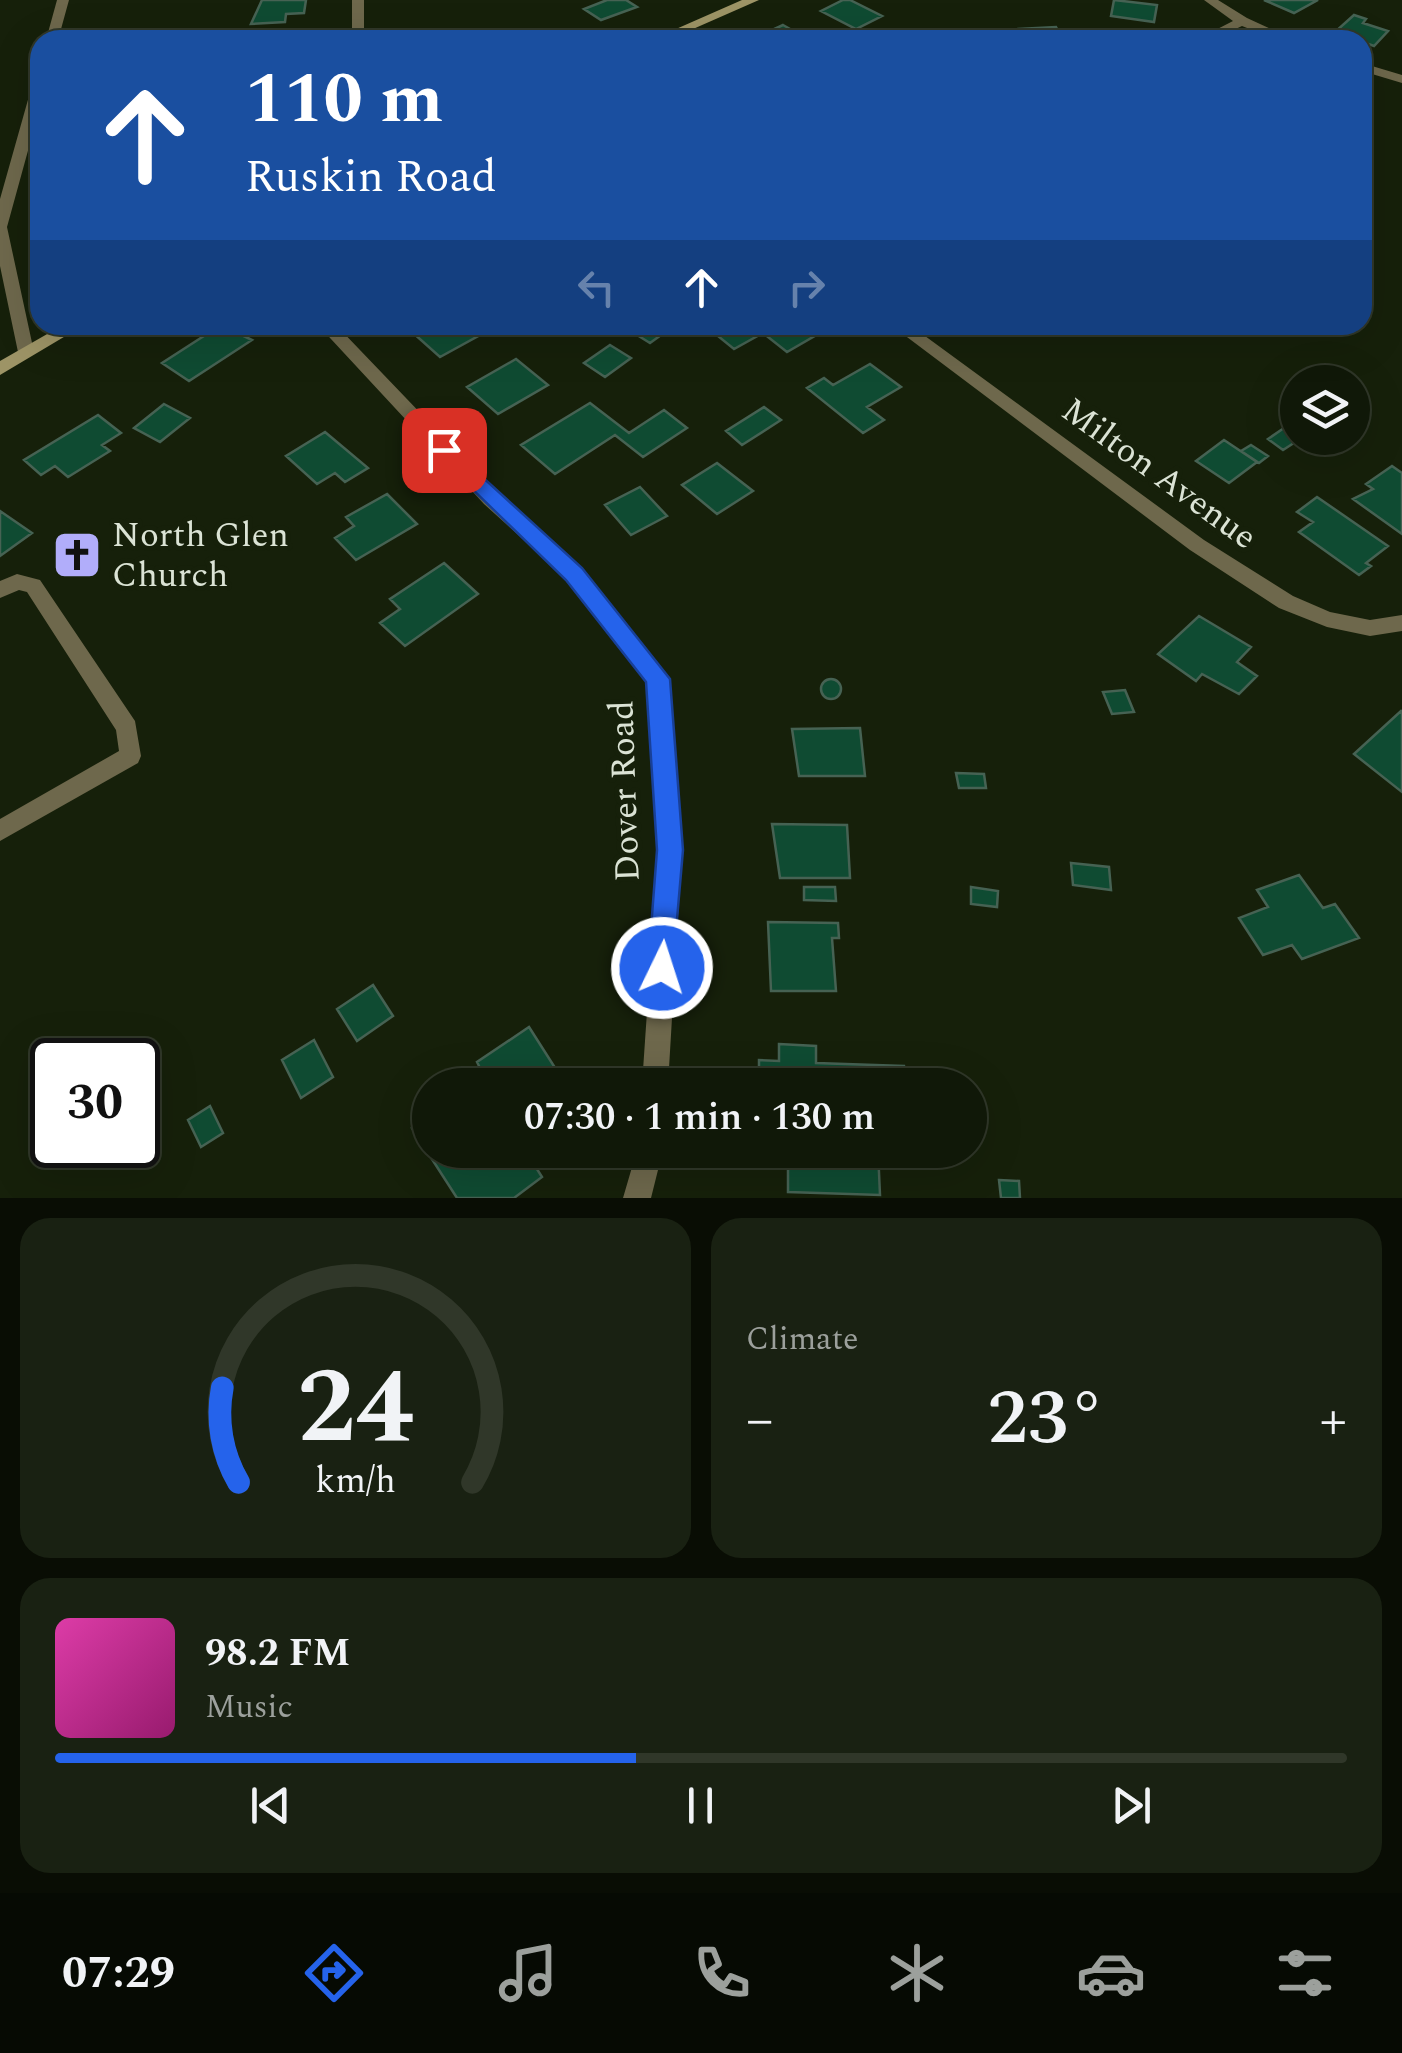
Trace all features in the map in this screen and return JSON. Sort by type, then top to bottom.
[{"type":"street","points":[[55,30],[63,0]]},
{"type":"street","points":[[358,0],[358,30]]},
{"type":"street","points":[[681,30],[752,0]]},
{"type":"street","points":[[1210,0],[1264,30]]},
{"type":"street","points":[[1223,30],[1242,21]]},
{"type":"street","points":[[1372,70],[1402,80]]},
{"type":"street","points":[[26,352],[0,227],[30,118]]},
{"type":"street","points":[[0,369],[57,335]]},
{"type":"street","name":"Dover Road","points":[[335,335],[491,499],[574,574],[658,679],[670,850],[656,1068]]},
{"type":"street","name":"Milton Avenue","points":[[913,335],[1197,545],[1286,602],[1327,619],[1370,628],[1402,622]]},
{"type":"street","points":[[0,590],[17,582],[32,584],[127,728],[130,756],[0,832]]},
{"type":"street","points":[[637,1198],[645,1168]]},
{"type":"building","points":[[262,0],[306,0],[304,13],[286,14],[285,22],[251,24]]},
{"type":"building","points":[[607,0],[626,0],[637,7],[601,20],[584,9]]},
{"type":"building","points":[[843,0],[882,16],[856,29],[821,11]]},
{"type":"building","points":[[1114,0],[1157,5],[1154,22],[1111,16]]},
{"type":"building","points":[[1264,0],[1318,0],[1294,13]]},
{"type":"building","points":[[1354,15],[1366,19],[1363,23],[1388,31],[1374,46],[1372,30],[1337,30]]},
{"type":"building","points":[[1056,27],[1058,30],[1019,30]]},
{"type":"building","points":[[205,335],[242,335],[252,340],[189,381],[162,363]]},
{"type":"building","points":[[415,335],[480,335],[440,357]]},
{"type":"building","points":[[637,335],[661,335],[650,343]]},
{"type":"building","points":[[717,335],[759,335],[734,349]]},
{"type":"building","points":[[766,335],[816,335],[787,352]]},
{"type":"building","points":[[610,345],[631,358],[605,377],[584,363]]},
{"type":"building","points":[[516,359],[548,385],[498,414],[467,387]]},
{"type":"building","points":[[870,364],[901,387],[867,407],[884,420],[863,433],[807,388],[824,378],[833,385]]},
{"type":"building","points":[[590,403],[629,433],[664,410],[687,428],[643,457],[615,435],[555,474],[521,445]]},
{"type":"building","points":[[164,404],[190,418],[160,442],[134,428]]},
{"type":"building","points":[[764,407],[781,420],[742,445],[726,431]]},
{"type":"building","points":[[98,415],[121,433],[102,445],[110,451],[68,477],[55,466],[41,475],[24,460]]},
{"type":"building","points":[[1280,431],[1280,448],[1268,439]]},
{"type":"building","points":[[325,432],[368,468],[345,482],[335,473],[317,484],[286,456]]},
{"type":"building","points":[[1224,440],[1257,462],[1229,483],[1196,461]]},
{"type":"building","points":[[1251,445],[1268,456],[1259,463],[1241,451]]},
{"type":"building","points":[[717,463],[753,491],[717,514],[682,485]]},
{"type":"building","points":[[1392,466],[1402,473],[1402,534],[1353,499],[1373,489],[1366,484]]},
{"type":"building","points":[[640,487],[667,516],[631,535],[605,505]]},
{"type":"building","points":[[387,494],[417,524],[356,560],[335,538],[354,526],[346,517]]},
{"type":"building","points":[[1317,497],[1388,546],[1366,563],[1371,566],[1359,575],[1299,532],[1313,522],[1297,512]]},
{"type":"building","points":[[0,511],[32,533],[0,556]]},
{"type":"building","points":[[444,563],[478,594],[405,646],[380,623],[400,609],[390,599]]},
{"type":"building","points":[[1199,616],[1251,647],[1237,662],[1257,676],[1239,694],[1202,674],[1196,681],[1158,654]]},
{"type":"building","points":[[831,679],[841,689],[831,699],[821,689]]},
{"type":"building","points":[[1125,690],[1134,712],[1112,714],[1103,692]]},
{"type":"building","points":[[1402,712],[1402,792],[1354,754]]},
{"type":"building","points":[[860,728],[865,776],[799,776],[792,729]]},
{"type":"building","points":[[956,773],[984,774],[986,788],[959,788]]},
{"type":"building","points":[[772,824],[847,825],[850,878],[780,878]]},
{"type":"building","points":[[1071,863],[1109,867],[1111,890],[1073,885]]},
{"type":"building","points":[[1299,875],[1323,908],[1335,904],[1359,938],[1302,959],[1292,945],[1263,955],[1239,918],[1268,907],[1257,890]]},
{"type":"building","points":[[804,887],[835,887],[836,901],[804,900]]},
{"type":"building","points":[[971,887],[998,891],[997,907],[971,904]]},
{"type":"building","points":[[768,922],[838,923],[839,938],[832,938],[836,991],[771,991]]},
{"type":"building","points":[[373,985],[393,1016],[357,1041],[337,1009]]},
{"type":"building","points":[[529,1027],[555,1068],[480,1068],[477,1062]]},
{"type":"building","points":[[314,1040],[333,1077],[301,1098],[282,1060]]},
{"type":"building","points":[[779,1044],[816,1046],[816,1063],[904,1068],[759,1068],[759,1060],[779,1061]]},
{"type":"building","points":[[210,1106],[223,1133],[201,1147],[188,1120]]},
{"type":"building","points":[[438,1168],[536,1168],[542,1177],[514,1198],[457,1198]]},
{"type":"building","points":[[788,1168],[879,1168],[880,1195],[788,1192]]},
{"type":"building","points":[[999,1180],[1019,1181],[1020,1198],[1001,1198]]},
{"type":"place","name":"North Glen Church","points":[[77,555]]},
{"type":"route","points":[[444,450],[491,499],[574,574],[658,679],[670,850],[662,968]]}]
